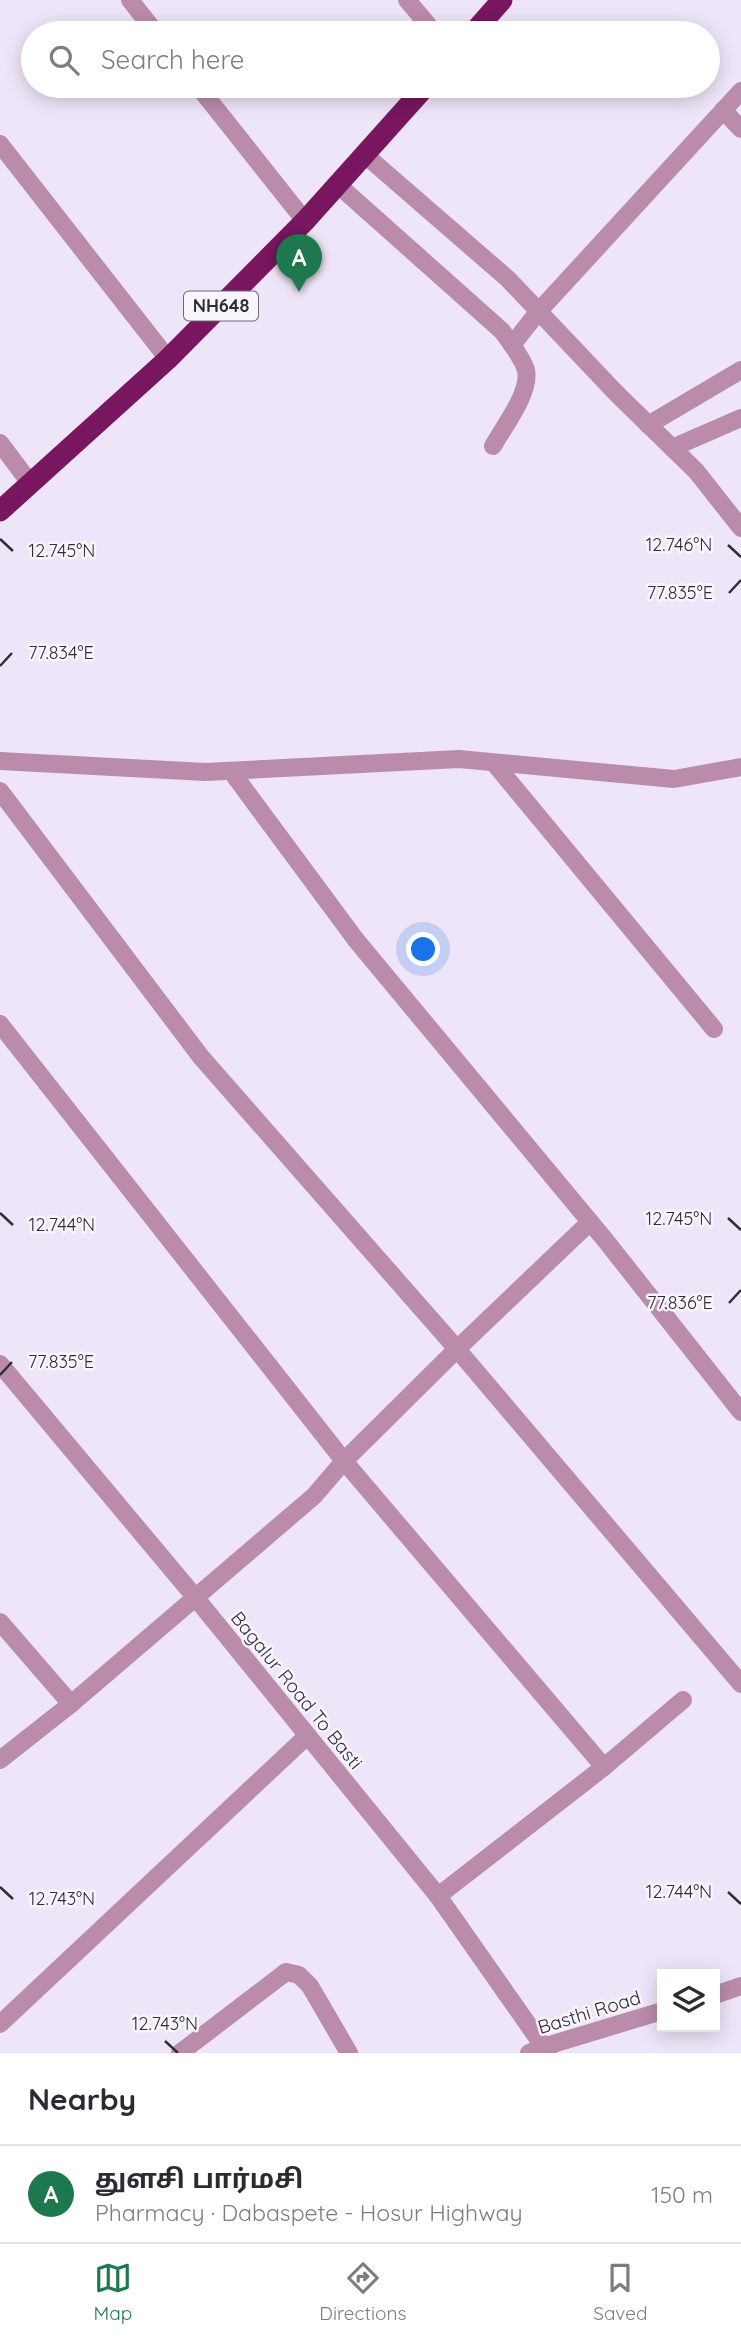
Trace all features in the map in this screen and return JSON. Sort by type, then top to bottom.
[{"type":"highway","points":[[484,21],[502,0]]},
{"type":"highway","name":"NH648","points":[[0,511],[169,359],[305,221],[415,98]]},
{"type":"street","points":[[130,0],[147,21]]},
{"type":"street","points":[[407,0],[425,21]]},
{"type":"street","points":[[512,345],[538,312],[741,91]]},
{"type":"street","points":[[208,98],[305,221]]},
{"type":"street","points":[[723,110],[741,129]]},
{"type":"street","points":[[0,144],[169,359]]},
{"type":"street","points":[[364,154],[508,279],[648,425],[696,471],[741,528]]},
{"type":"street","points":[[337,184],[502,331],[512,345],[526,371],[522,397],[493,446]]},
{"type":"street","points":[[648,425],[741,370]]},
{"type":"street","points":[[672,448],[741,418]]},
{"type":"street","points":[[0,443],[30,483]]},
{"type":"street","points":[[0,761],[205,772],[460,759],[674,779],[741,767]]},
{"type":"street","points":[[494,763],[714,1029]]},
{"type":"street","points":[[231,771],[356,940],[590,1222],[741,1412]]},
{"type":"street","points":[[0,790],[201,1057],[457,1349],[741,1684]]},
{"type":"street","points":[[0,1024],[344,1461],[604,1767]]},
{"type":"street","points":[[0,1759],[71,1704],[314,1496],[344,1461],[590,1222]]},
{"type":"street","name":"Bagalur Road To Basti","points":[[0,1364],[195,1597],[438,1896],[540,2051]]},
{"type":"street","points":[[0,1622],[71,1704]]},
{"type":"street","points":[[438,1896],[604,1767],[683,1700]]},
{"type":"street","points":[[0,2024],[307,1736]]},
{"type":"street","points":[[180,2053],[286,1972],[299,1975],[310,1986],[349,2053]]},
{"type":"street","points":[[720,1993],[741,1986]]},
{"type":"street","name":"Basthi Road","points":[[540,2051],[657,2013]]},
{"type":"place","name":"துளசி பார்மசி","points":[[299,292]]}]
